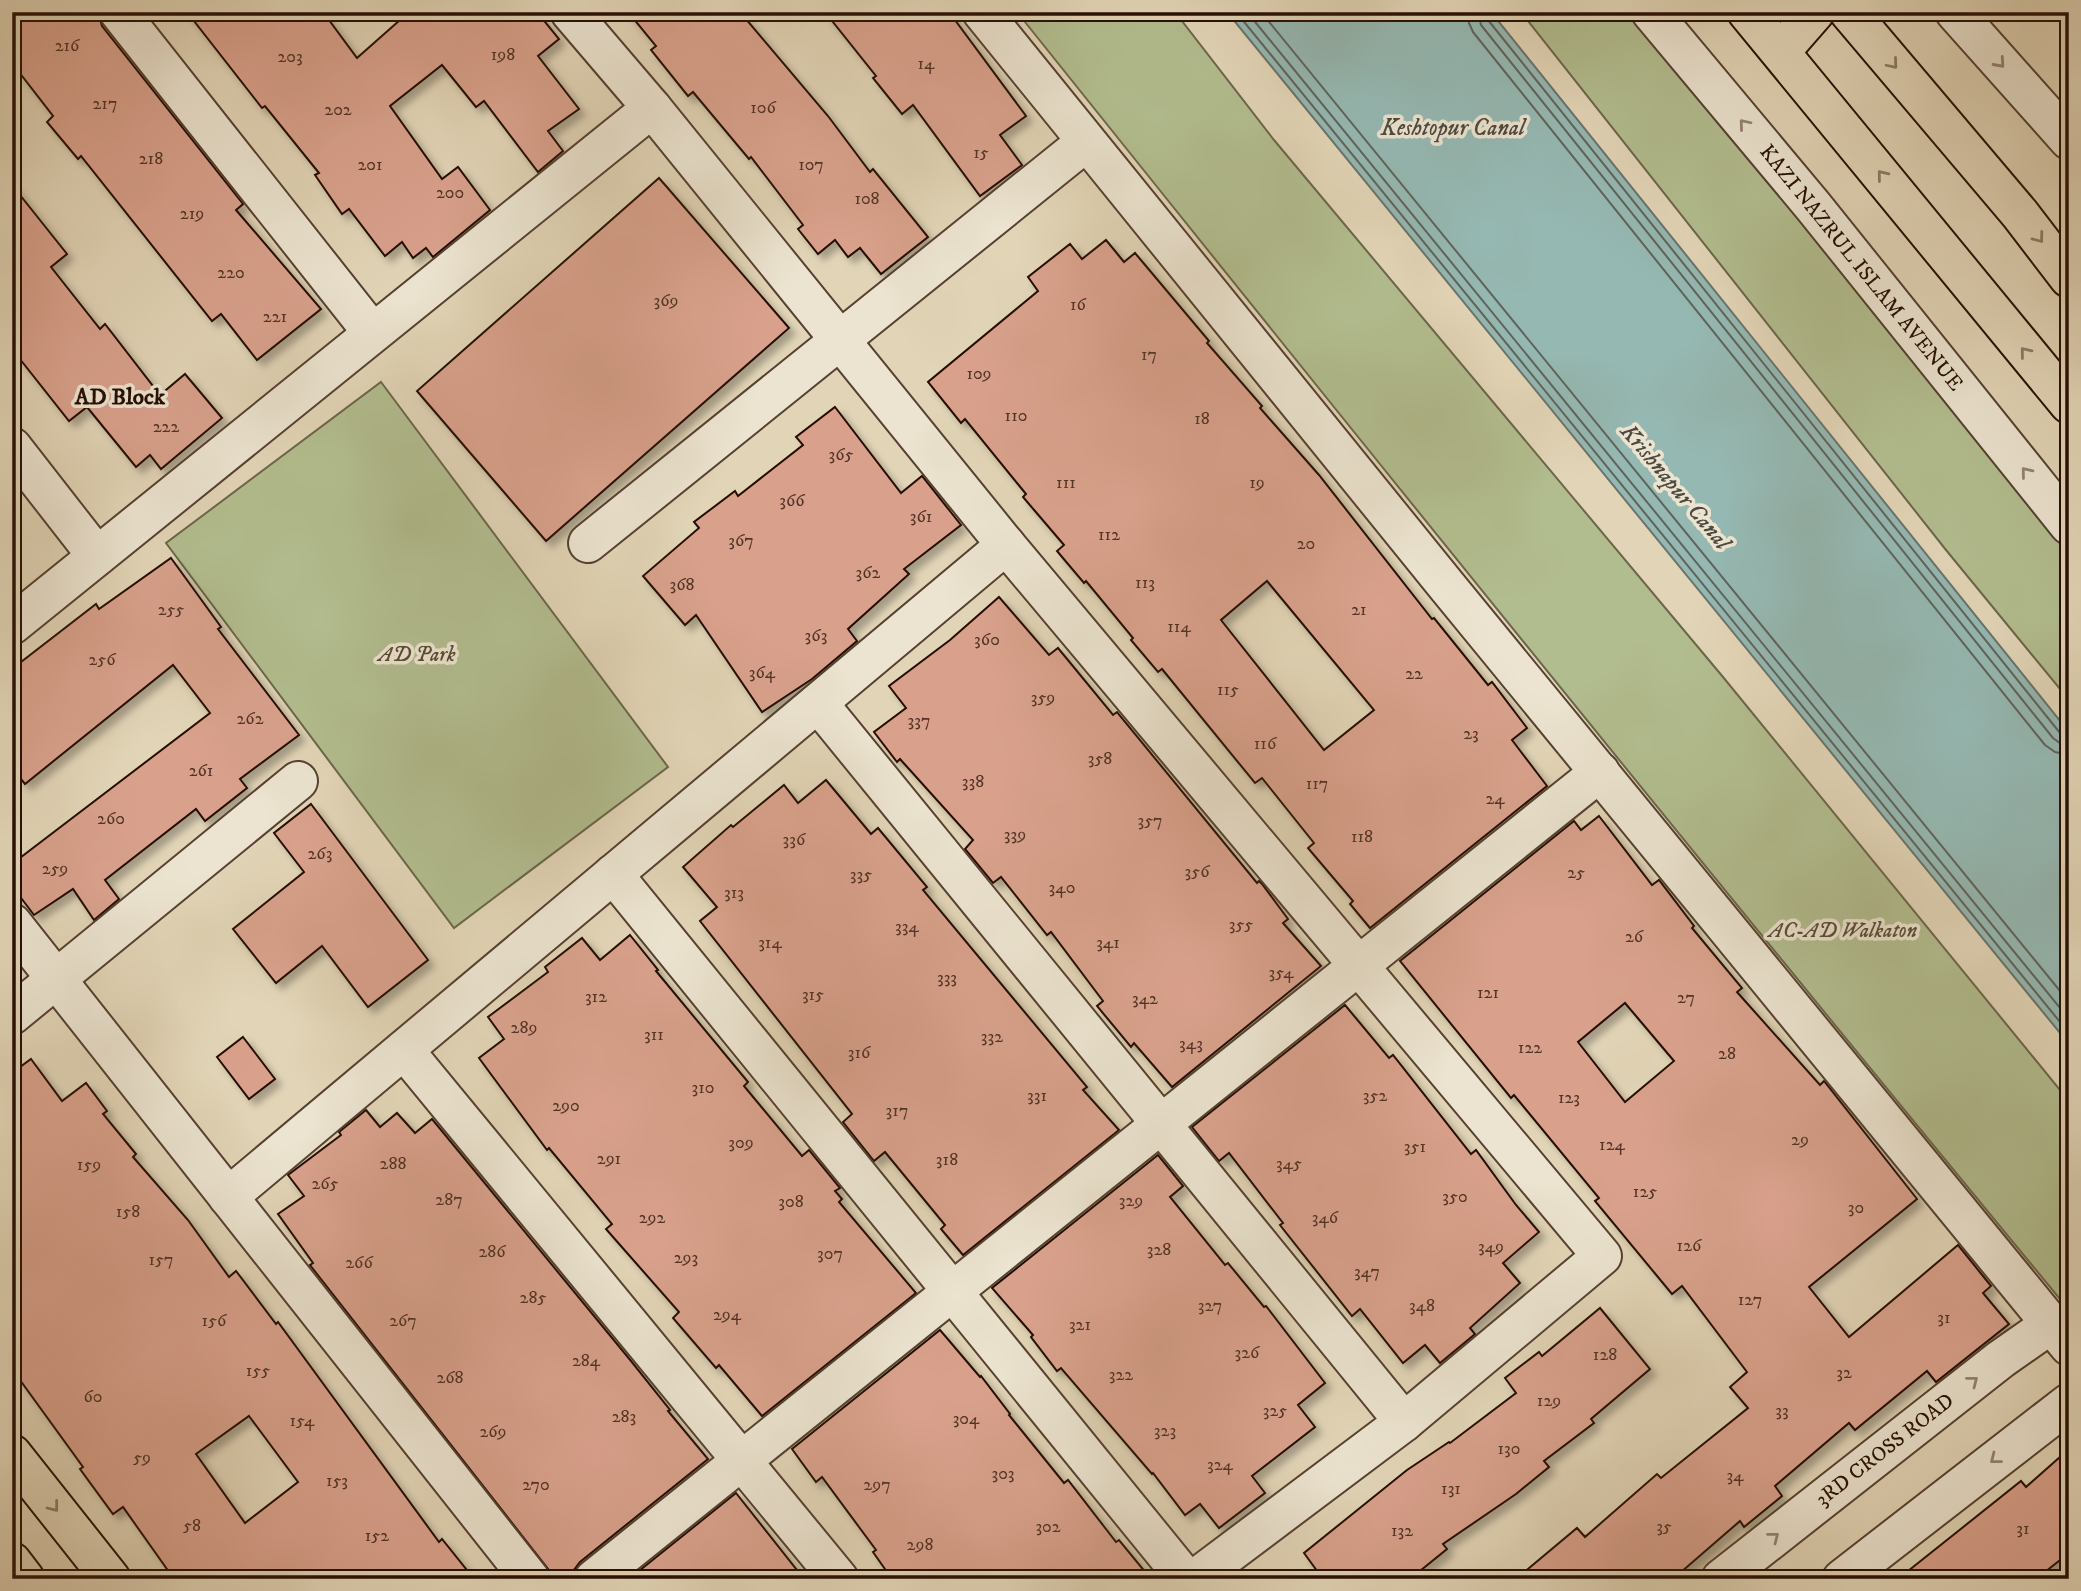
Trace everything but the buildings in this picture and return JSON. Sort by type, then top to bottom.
[{"type":"main road","points":[[1747,12],[2069,404]]},
{"type":"main road","points":[[1781,51],[1815,12]]},
{"type":"main road","points":[[1849,12],[2020,214],[2069,278]]},
{"type":"main road","points":[[12,1454],[111,1579]]},
{"type":"main road","points":[[12,1562],[25,1579]]},
{"type":"street","points":[[119,12],[372,332]]},
{"type":"street","points":[[570,12],[652,108],[1006,545],[1602,1256],[1404,1422],[1195,1579]]},
{"type":"street","points":[[982,12],[2060,1335]]},
{"type":"street","name":"KAZI NAZRUL ISLAM AVENUE","points":[[1651,12],[1813,206],[2069,525]]},
{"type":"street","points":[[1955,12],[2069,140]]},
{"type":"street","points":[[12,625],[652,108]]},
{"type":"street","points":[[588,543],[1086,142]]},
{"type":"street","points":[[12,447],[97,556]]},
{"type":"street","points":[[228,1197],[1006,545]]},
{"type":"street","points":[[818,703],[1404,1422]]},
{"type":"street","points":[[594,1579],[1600,772]]},
{"type":"street","points":[[12,1015],[58,980],[298,780]]},
{"type":"street","points":[[613,874],[1186,1579]]},
{"type":"street","points":[[12,923],[530,1579]]},
{"type":"street","points":[[404,1050],[839,1579]]},
{"type":"street","name":"3RD CROSS ROAD","points":[[1721,1579],[2001,1359],[2060,1335]]},
{"type":"street","points":[[1842,1579],[2069,1403]]},
{"type":"green space","name":"AC-AD Walkaton","points":[[1017,12],[1175,12],[1274,140],[1723,677],[2069,1101],[2069,1310],[1540,663]]},
{"type":"green space","points":[[1521,12],[1649,12],[2069,531],[2069,700],[1946,550]]},
{"type":"green space","name":"AD Park","points":[[381,382],[668,767],[454,928],[166,543]]},
{"type":"water","name":"Keshtopur Canal","points":[[1227,12],[1491,12],[2069,732],[2069,1044]]},
{"type":"district","name":"AD Block","points":[[120,397]]},
{"type":"water label","name":"Krishnapur Canal","points":[[1675,487]]}]
